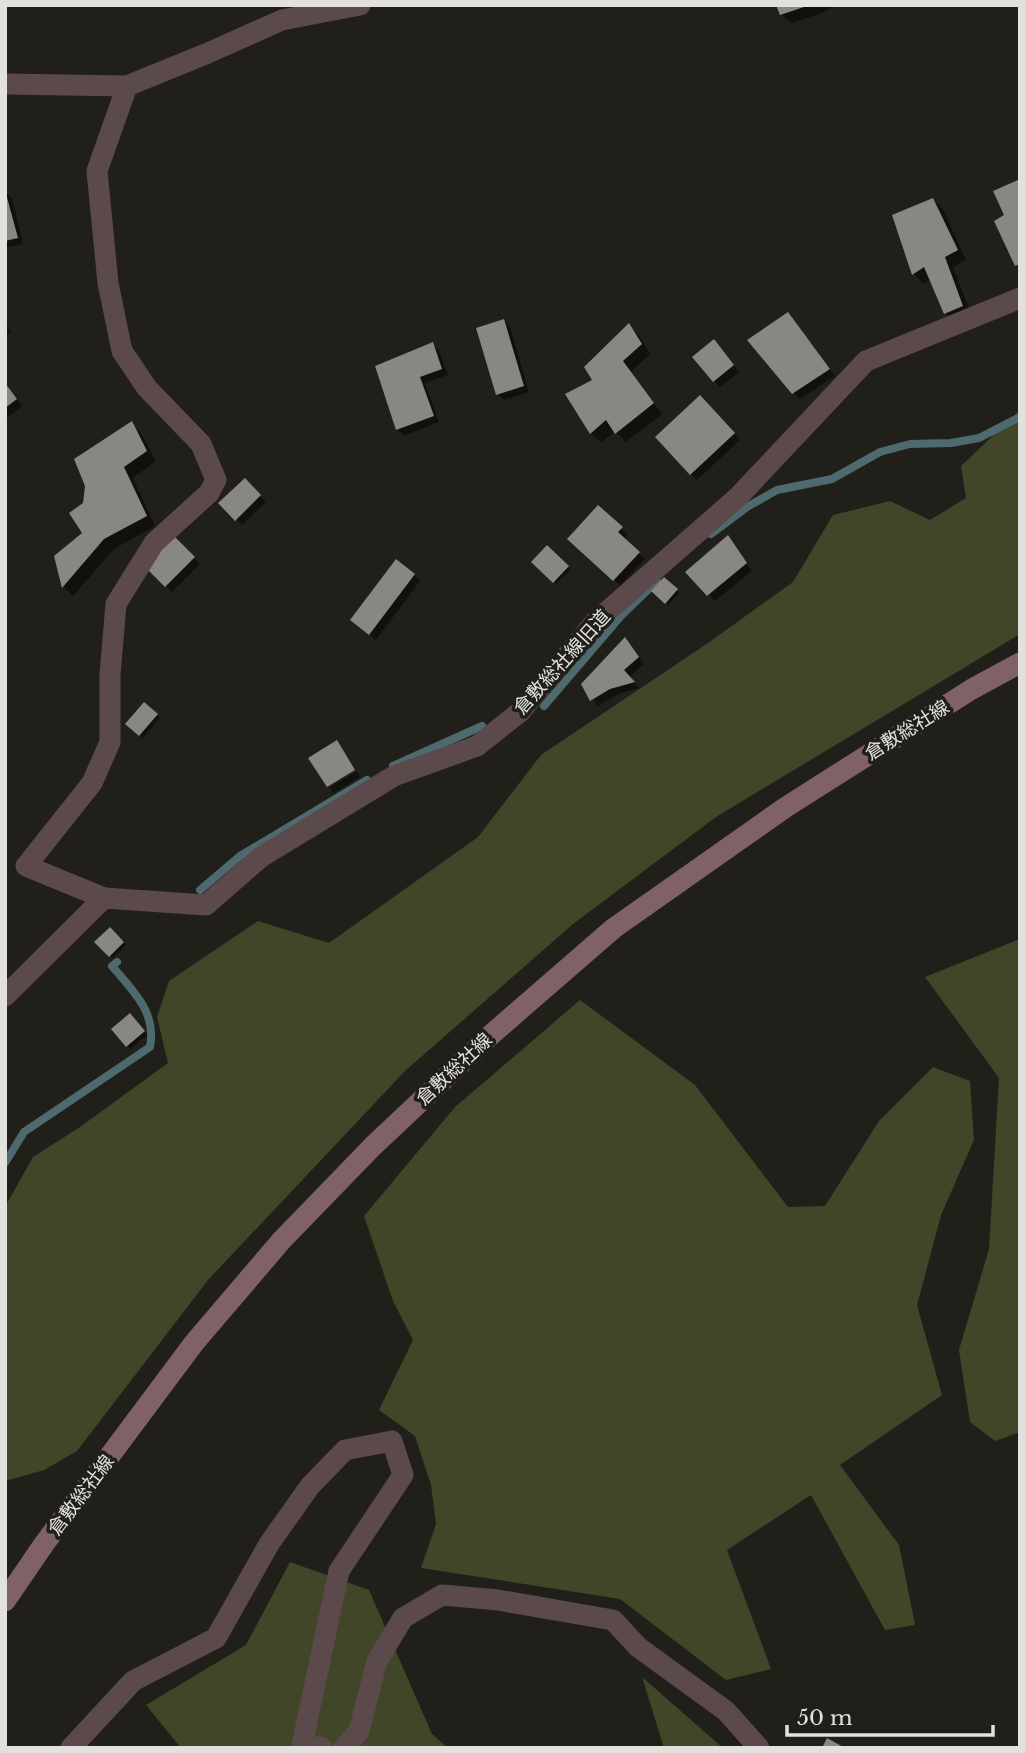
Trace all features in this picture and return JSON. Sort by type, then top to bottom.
[{"type":"main road","name":"倉敷総社線","points":[[5,1601],[194,1343],[281,1241],[373,1146],[493,1033],[614,928],[764,822],[972,689],[1020,663]]},
{"type":"street","points":[[5,84],[127,86],[282,20],[360,5]]},
{"type":"street","name":"倉敷総社線旧道","points":[[127,86],[97,172],[108,283],[122,351],[148,388],[201,444],[216,480],[209,493],[154,543],[116,604],[110,675],[110,742],[92,783],[26,866],[104,898],[206,905],[261,858],[394,776],[477,746],[520,712],[594,622],[738,497],[866,361],[1020,298]]},
{"type":"street","points":[[5,996],[104,898]]},
{"type":"street","points":[[71,1748],[133,1681],[216,1638],[269,1544],[310,1486],[345,1450],[392,1441],[403,1475],[339,1571],[302,1745],[322,1748]]},
{"type":"street","points":[[344,1748],[359,1731],[377,1661],[403,1618],[442,1595],[498,1600],[613,1620],[638,1647],[726,1711],[759,1748]]},
{"type":"green space","points":[[1020,410],[1020,634],[716,817],[573,924],[405,1071],[208,1280],[77,1451],[44,1470],[5,1481],[5,1207],[33,1157],[80,1127],[168,1063],[157,1017],[169,981],[258,921],[329,943],[478,837],[541,755],[708,643],[793,582],[833,515],[890,501],[930,520],[966,498],[961,466]]},
{"type":"green space","points":[[1020,939],[1020,1432],[995,1441],[970,1422],[959,1350],[989,1249],[999,1078],[925,977]]},
{"type":"green space","points":[[580,1000],[695,1085],[788,1207],[825,1206],[879,1121],[933,1067],[970,1081],[974,1140],[941,1215],[917,1305],[942,1395],[840,1465],[899,1545],[915,1625],[885,1630],[811,1495],[727,1550],[771,1669],[726,1680],[620,1599],[421,1568],[436,1524],[431,1485],[415,1436],[379,1410],[413,1340],[393,1301],[364,1216],[455,1107]]},
{"type":"green space","points":[[290,1562],[369,1590],[432,1734],[448,1748],[181,1748],[146,1705],[246,1645]]},
{"type":"green space","points":[[642,1677],[723,1748],[664,1748]]},
{"type":"building","points":[[776,5],[807,5],[807,6],[780,15]]},
{"type":"building","points":[[1020,179],[1020,264],[1015,266],[994,221],[1004,215],[993,191]]},
{"type":"building","points":[[5,190],[18,238],[5,241]]},
{"type":"building","points":[[933,198],[958,250],[945,257],[963,306],[944,314],[924,267],[912,275],[892,215]]},
{"type":"building","points":[[788,312],[830,369],[792,394],[747,340]]},
{"type":"building","points":[[504,319],[524,386],[496,395],[476,328]]},
{"type":"building","points":[[629,323],[642,344],[623,361],[654,403],[615,434],[606,420],[590,434],[565,394],[592,380],[584,367]]},
{"type":"building","points":[[714,339],[734,365],[713,382],[692,357]]},
{"type":"building","points":[[433,342],[442,369],[420,377],[434,416],[396,430],[375,366]]},
{"type":"building","points":[[5,383],[17,399],[5,408]]},
{"type":"building","points":[[700,395],[735,433],[690,475],[655,437]]},
{"type":"building","points":[[132,421],[147,451],[124,467],[147,516],[104,539],[62,588],[54,556],[82,533],[69,513],[83,503],[85,486],[74,459]]},
{"type":"building","points":[[245,478],[261,495],[235,521],[218,503]]},
{"type":"building","points":[[598,505],[623,527],[618,532],[640,552],[613,581],[567,539]]},
{"type":"building","points":[[728,535],[747,563],[707,596],[685,572]]},
{"type":"building","points":[[174,536],[195,557],[165,587],[144,566]]},
{"type":"building","points":[[547,545],[569,566],[553,583],[531,562]]},
{"type":"building","points":[[396,559],[415,574],[369,635],[350,620]]},
{"type":"building","points":[[664,577],[678,589],[665,604],[651,591]]},
{"type":"building","points":[[625,637],[639,657],[624,670],[635,682],[610,689],[590,701],[581,684]]},
{"type":"building","points":[[144,702],[158,714],[139,736],[125,724]]},
{"type":"building","points":[[337,740],[355,770],[327,787],[308,758]]},
{"type":"building","points":[[110,927],[124,942],[109,957],[94,942]]},
{"type":"building","points":[[130,1013],[145,1031],[126,1047],[111,1029]]},
{"type":"building","points":[[827,1738],[845,1748],[822,1748]]},
{"type":"waterway","points":[[711,534],[747,507],[777,490],[832,479],[880,452],[910,444],[951,443],[979,438],[1020,417]]},
{"type":"waterway","points":[[544,706],[621,616],[657,581]]},
{"type":"waterway","points":[[393,766],[482,726]]},
{"type":"waterway","points":[[200,890],[240,856],[367,780]]},
{"type":"waterway","points":[[5,1163],[24,1132],[150,1047],[150,1023],[146,1012],[135,993],[112,966],[117,962]]}]
